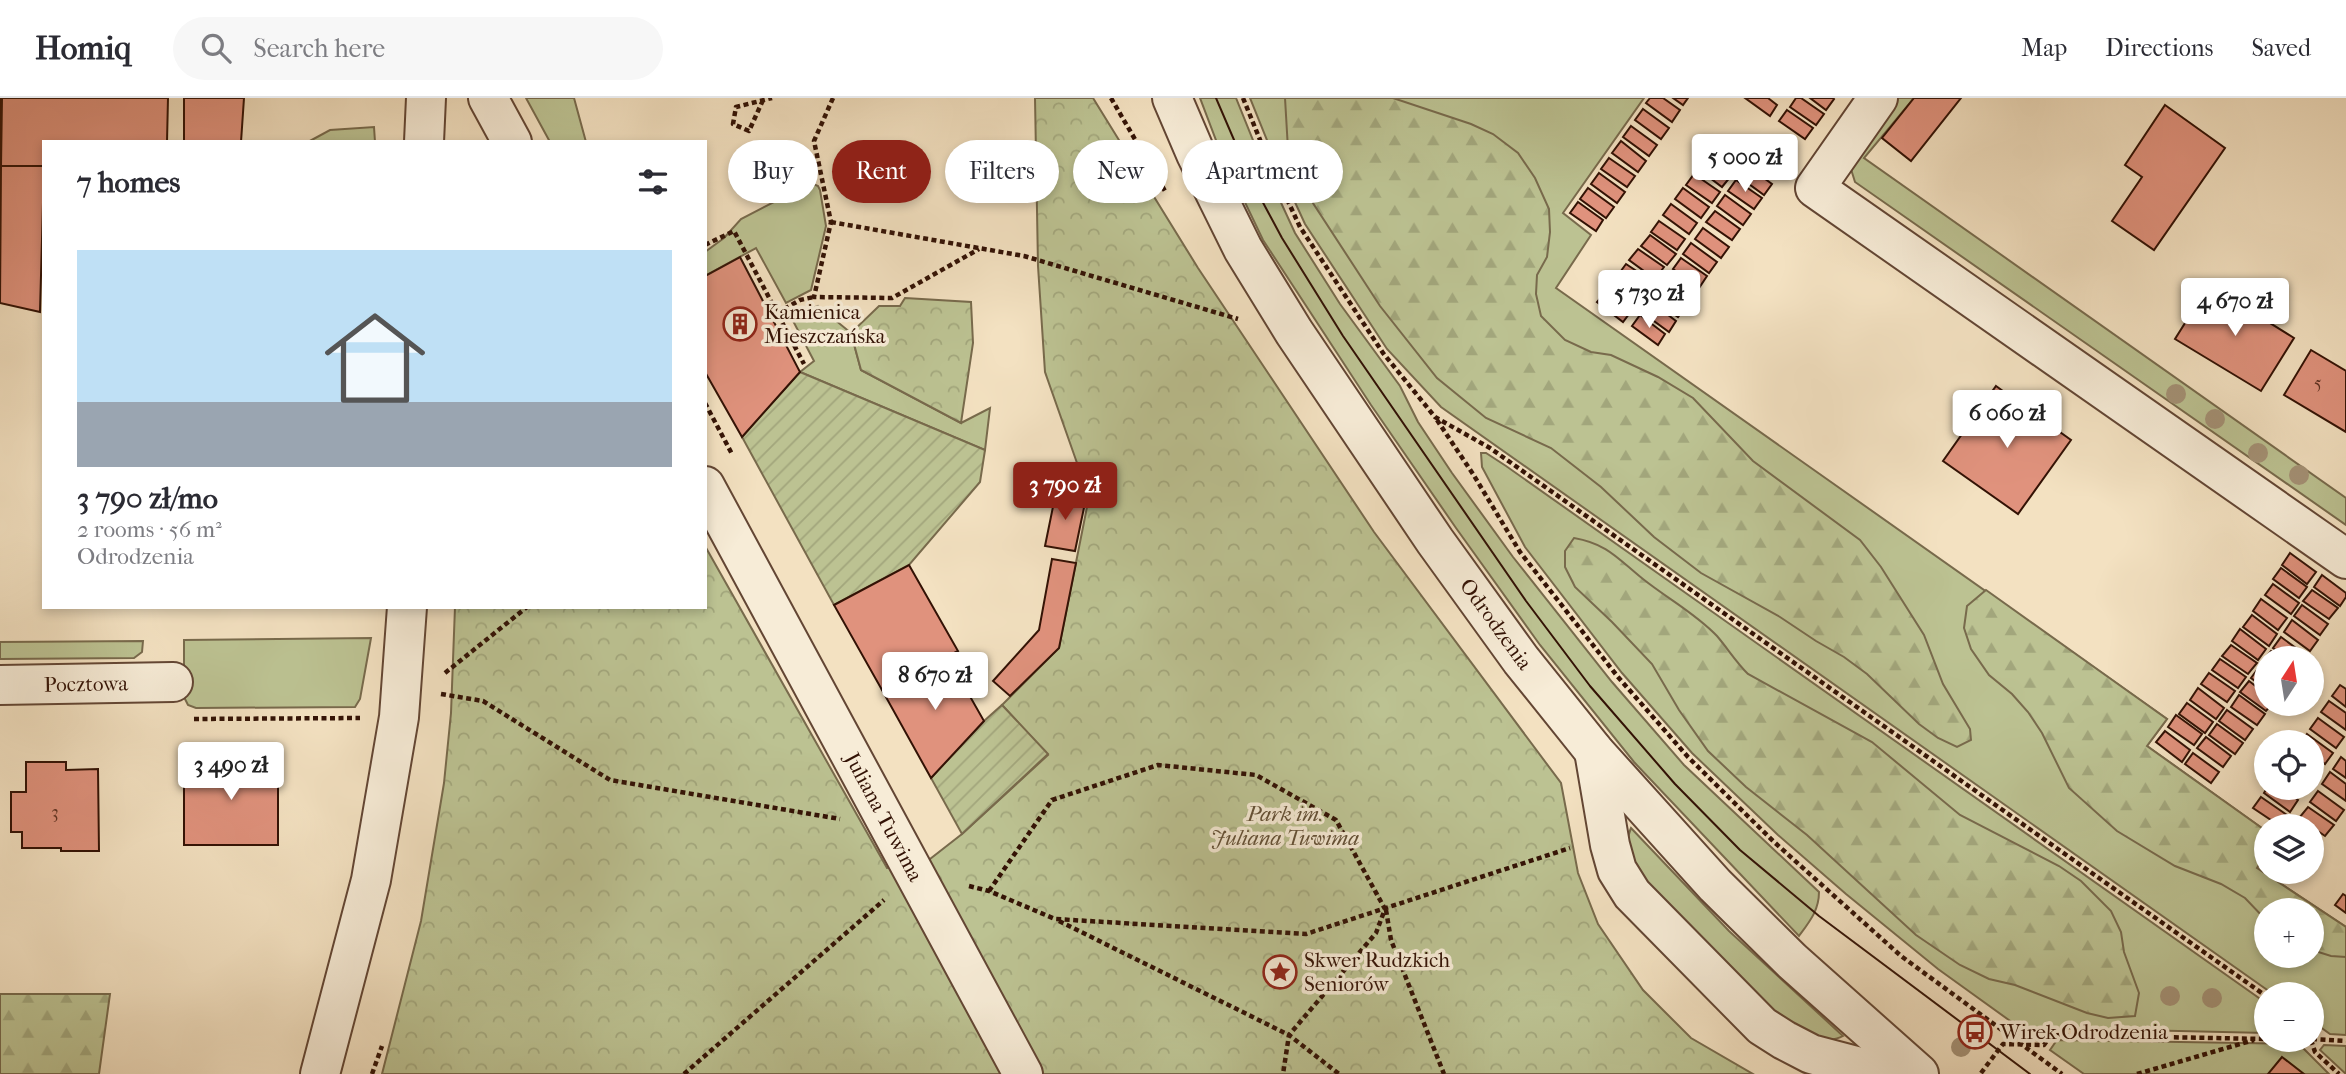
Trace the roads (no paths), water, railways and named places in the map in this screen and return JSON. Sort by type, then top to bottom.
[{"type":"street","points":[[424,140],[426,98]]},
{"type":"street","points":[[488,98],[511,140]]},
{"type":"street","name":"Odrodzenia","points":[[1172,98],[1196,154],[1243,249],[1294,332],[1435,541],[1521,660],[1652,818],[1748,919],[1919,1074]]},
{"type":"street","points":[[1878,98],[1815,188],[2346,559]]},
{"type":"street","name":"Juliana Tuwima","points":[[707,490],[1023,1074]]},
{"type":"street","points":[[320,1074],[372,880],[399,717],[407,609]]},
{"type":"street","name":"Pocztowa","points":[[0,685],[173,682]]},
{"type":"street","points":[[1594,751],[1616,870],[1632,894],[1762,1026],[1811,1054],[1887,1074]]},
{"type":"tram line","points":[[1216,98],[1253,184],[1282,238],[1343,336],[1526,601],[1590,686],[1675,784],[1740,850],[1819,916],[2030,1074]]},
{"type":"place","name":"Kamienica Mieszczańska","points":[[740,324]]},
{"type":"place","name":"Skwer Rudzkich Seniorów","points":[[1280,972]]},
{"type":"place","name":"Wirek Odrodzenia","points":[[1975,1032]]},
{"type":"park label","name":"Park im. Juliana Tuwima","points":[[1285,826]]}]
